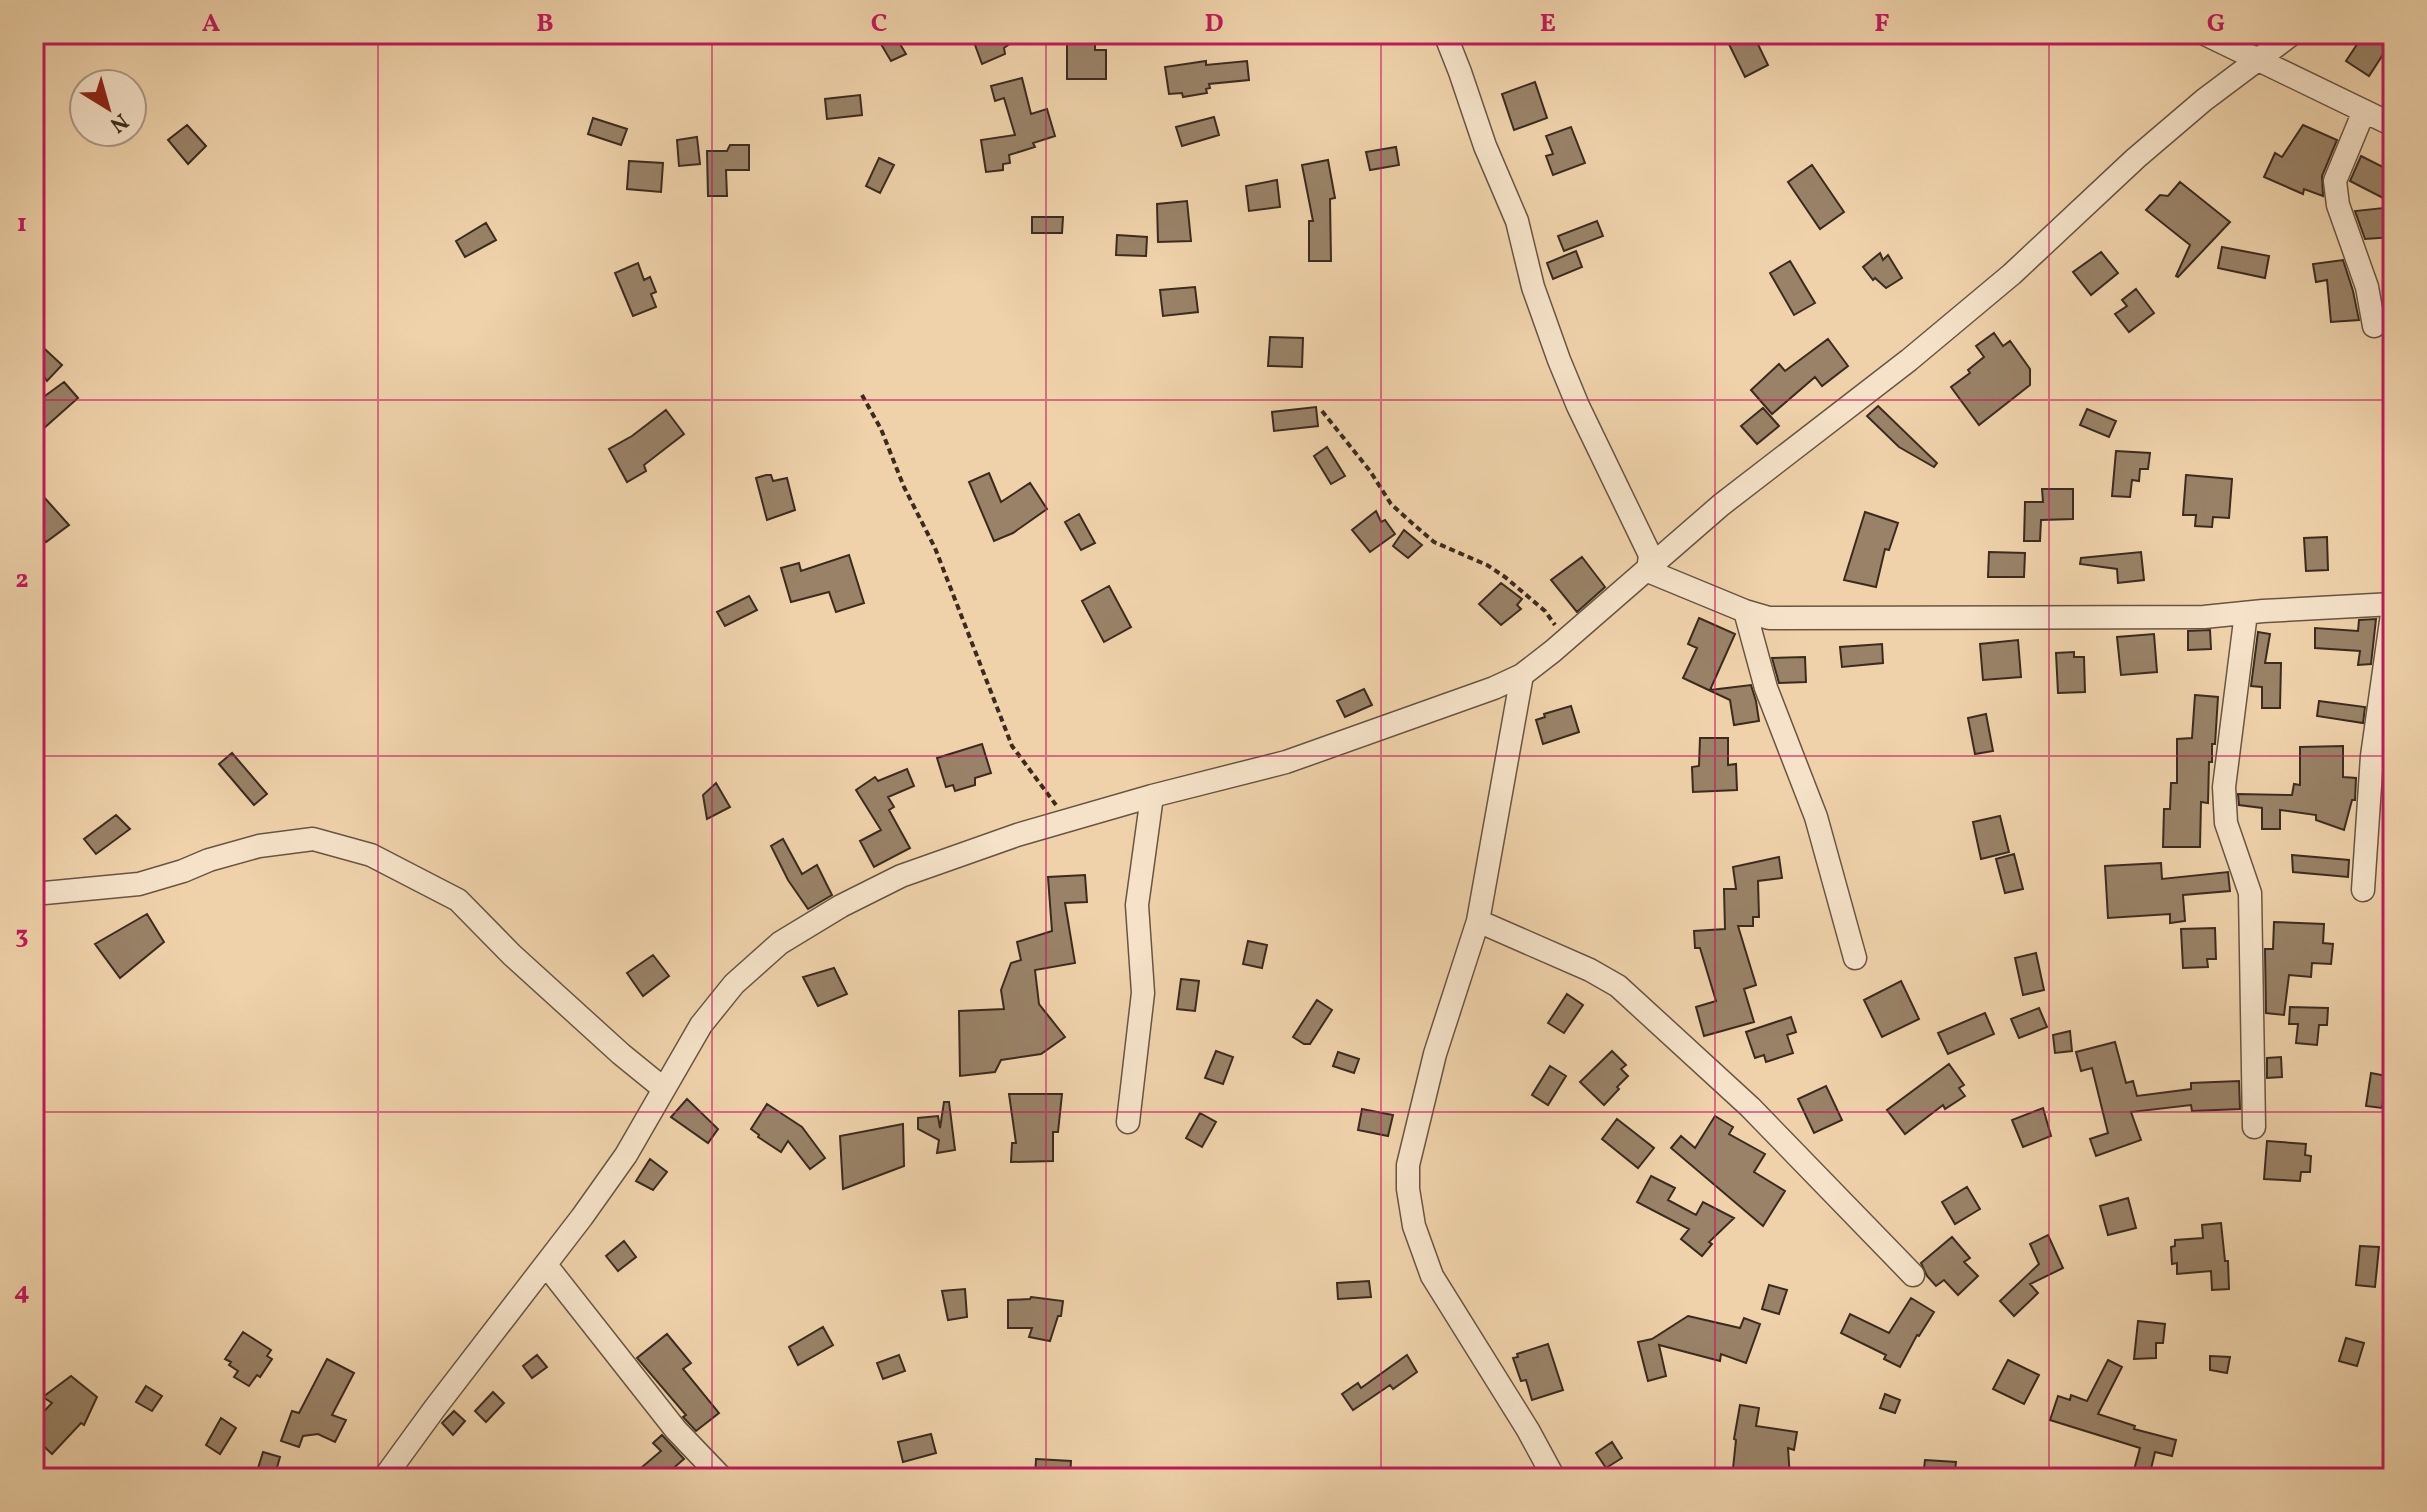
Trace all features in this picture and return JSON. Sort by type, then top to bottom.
[{"type":"street","points":[[1445,34],[1485,146],[1517,221],[1533,287],[1559,360],[1650,555],[1648,571]]},
{"type":"street","points":[[2205,34],[2393,125]]},
{"type":"street","points":[[384,1478],[626,1155],[701,1025],[734,984],[780,943],[841,906],[901,876],[1017,835],[1286,762],[1494,688],[1522,675],[1648,571],[1721,505],[1896,370],[2012,274],[2136,158],[2204,100],[2292,34]]},
{"type":"street","points":[[2364,111],[2335,181],[2338,205],[2367,287],[2374,326]]},
{"type":"street","points":[[1648,571],[1769,618],[2204,617],[2393,605],[2372,756],[2363,890]]},
{"type":"street","points":[[1745,611],[1766,688],[1816,817],[1855,958]]},
{"type":"street","points":[[2246,613],[2224,787],[2226,823],[2250,893],[2254,1127]]},
{"type":"street","points":[[1522,675],[1478,921],[1435,1054],[1408,1165],[1408,1189],[1414,1226],[1432,1276],[1528,1430],[1554,1478]]},
{"type":"street","points":[[1128,1122],[1143,993],[1137,905],[1152,796]]},
{"type":"street","points":[[34,894],[139,884],[259,846],[313,839],[371,855],[458,900],[512,955],[664,1089]]},
{"type":"street","points":[[1478,921],[1590,970],[1618,986],[1750,1107],[1913,1275]]},
{"type":"street","points":[[546,1265],[676,1430],[722,1478]]},
{"type":"path","points":[[862,395],[881,429],[904,487],[935,548],[1012,746],[1029,772],[1050,795],[1065,821]]},
{"type":"path","points":[[1322,411],[1370,471],[1391,504],[1434,542],[1487,565],[1505,577],[1545,611],[1567,639]]},
{"type":"building","points":[[875,34],[894,34],[906,54],[891,61]]},
{"type":"building","points":[[971,34],[1023,34],[1004,48],[1005,54],[982,64]]},
{"type":"building","points":[[1724,34],[1753,34],[1768,65],[1745,77]]},
{"type":"building","points":[[2364,34],[2393,34],[2393,39],[2369,76],[2346,61]]},
{"type":"building","points":[[1067,42],[1095,42],[1095,50],[1106,50],[1106,79],[1067,79]]},
{"type":"building","points":[[1206,61],[1206,65],[1247,61],[1249,80],[1209,84],[1207,93],[1183,97],[1182,93],[1169,94],[1165,67]]},
{"type":"building","points":[[1022,78],[1031,114],[1047,109],[1055,136],[1033,143],[1035,147],[1009,155],[1010,163],[1003,164],[1003,170],[986,172],[981,140],[1015,135],[1004,98],[995,101],[991,86]]},
{"type":"building","points":[[1535,82],[1547,118],[1514,130],[1502,94]]},
{"type":"building","points":[[860,95],[862,115],[827,119],[825,99]]},
{"type":"building","points":[[1214,117],[1219,135],[1182,146],[1176,127]]},
{"type":"building","points":[[593,118],[627,129],[621,145],[588,134]]},
{"type":"building","points":[[187,125],[206,146],[188,164],[168,140]]},
{"type":"building","points":[[2303,125],[2337,140],[2322,176],[2323,196],[2304,189],[2303,194],[2264,177],[2275,153],[2282,157]]},
{"type":"building","points":[[1571,127],[1585,163],[1553,175],[1546,156],[1553,154],[1546,136]]},
{"type":"building","points":[[697,137],[700,164],[679,166],[677,140]]},
{"type":"building","points":[[730,145],[749,145],[749,170],[726,170],[727,196],[708,196],[707,151],[727,151]]},
{"type":"building","points":[[1396,147],[1399,165],[1370,170],[1366,152]]},
{"type":"building","points":[[2361,156],[2393,172],[2393,203],[2350,181]]},
{"type":"building","points":[[879,158],[894,165],[880,193],[866,186]]},
{"type":"building","points":[[1328,160],[1335,198],[1330,199],[1331,261],[1309,261],[1309,221],[1313,221],[1302,165]]},
{"type":"building","points":[[629,161],[663,163],[661,192],[627,189]]},
{"type":"building","points":[[1812,165],[1844,212],[1820,229],[1788,182]]},
{"type":"building","points":[[1277,180],[1280,207],[1249,211],[1246,186]]},
{"type":"building","points":[[2180,182],[2230,222],[2178,277],[2190,245],[2146,210],[2160,195],[2168,196]]},
{"type":"building","points":[[1187,201],[1191,241],[1158,242],[1157,204]]},
{"type":"building","points":[[2393,207],[2393,237],[2365,239],[2355,211]]},
{"type":"building","points":[[1032,217],[1063,217],[1062,233],[1032,233]]},
{"type":"building","points":[[1597,221],[1603,236],[1564,251],[1558,236]]},
{"type":"building","points":[[486,223],[496,240],[465,257],[456,241]]},
{"type":"building","points":[[1117,235],[1147,237],[1146,256],[1116,255]]},
{"type":"building","points":[[2222,247],[2269,256],[2265,278],[2218,268]]},
{"type":"building","points":[[1576,251],[1582,267],[1553,279],[1547,263]]},
{"type":"building","points":[[2101,252],[2118,273],[2091,295],[2073,272]]},
{"type":"building","points":[[1880,253],[1883,260],[1888,255],[1902,278],[1886,288],[1875,278],[1873,280],[1863,267]]},
{"type":"building","points":[[2343,260],[2359,320],[2331,322],[2327,280],[2316,282],[2313,264]]},
{"type":"building","points":[[1790,261],[1815,303],[1794,315],[1770,273]]},
{"type":"building","points":[[638,263],[644,280],[650,277],[656,292],[651,294],[656,307],[633,316],[615,273]]},
{"type":"building","points":[[1195,287],[1198,312],[1163,316],[1160,290]]},
{"type":"building","points":[[2136,289],[2154,313],[2129,332],[2115,314],[2127,306],[2122,300]]},
{"type":"building","points":[[1994,333],[2003,346],[2010,341],[2030,369],[2030,385],[1979,425],[1951,387],[1970,373],[1968,370],[1984,357],[1976,346]]},
{"type":"building","points":[[1270,337],[1303,338],[1302,367],[1268,366]]},
{"type":"building","points":[[34,339],[62,365],[47,381],[34,362]]},
{"type":"building","points":[[1828,339],[1848,366],[1822,386],[1815,377],[1772,414],[1751,390],[1779,364],[1785,371]]},
{"type":"building","points":[[64,382],[78,398],[34,437],[34,404]]},
{"type":"building","points":[[1878,406],[1937,463],[1934,467],[1899,447],[1867,416]]},
{"type":"building","points":[[1316,407],[1318,426],[1274,431],[1272,412]]},
{"type":"building","points":[[1763,408],[1779,426],[1757,444],[1741,426]]},
{"type":"building","points":[[2087,409],[2116,421],[2109,437],[2080,425]]},
{"type":"building","points":[[666,410],[684,434],[644,465],[646,471],[627,482],[609,449]]},
{"type":"building","points":[[1327,447],[1345,476],[1331,484],[1314,456]]},
{"type":"building","points":[[2116,451],[2150,453],[2148,469],[2140,469],[2139,481],[2132,480],[2130,497],[2112,496]]},
{"type":"building","points":[[989,473],[1001,502],[1030,483],[1047,509],[1013,533],[994,541],[969,482]]},
{"type":"building","points":[[771,475],[773,481],[787,478],[795,510],[767,520],[756,478]]},
{"type":"building","points":[[2186,475],[2232,479],[2229,518],[2213,517],[2212,527],[2195,526],[2196,515],[2183,515]]},
{"type":"building","points":[[34,486],[69,525],[46,542],[34,527]]},
{"type":"building","points":[[2042,489],[2073,489],[2073,519],[2041,520],[2040,541],[2024,541],[2025,502],[2043,502]]},
{"type":"building","points":[[1376,511],[1381,522],[1385,520],[1395,534],[1370,552],[1352,530]]},
{"type":"building","points":[[1865,512],[1898,523],[1889,550],[1885,549],[1876,587],[1844,580]]},
{"type":"building","points":[[1079,514],[1095,543],[1081,550],[1065,522]]},
{"type":"building","points":[[1404,530],[1422,545],[1408,558],[1393,546]]},
{"type":"building","points":[[2327,537],[2328,570],[2306,571],[2304,538]]},
{"type":"building","points":[[1989,552],[2025,553],[2024,577],[1988,577]]},
{"type":"building","points":[[2141,552],[2144,580],[2118,583],[2117,569],[2080,564],[2081,558]]},
{"type":"building","points":[[849,555],[864,603],[836,612],[829,592],[791,602],[781,568],[799,563],[801,571]]},
{"type":"building","points":[[1582,557],[1605,587],[1577,612],[1551,580]]},
{"type":"building","points":[[1501,583],[1522,599],[1517,605],[1521,609],[1501,625],[1479,604]]},
{"type":"building","points":[[1109,586],[1131,627],[1104,642],[1082,601]]},
{"type":"building","points":[[749,596],[757,610],[725,626],[717,612]]},
{"type":"building","points":[[1699,618],[1735,634],[1710,690],[1751,685],[1759,721],[1734,725],[1730,700],[1683,678],[1697,648],[1688,644]]},
{"type":"building","points":[[2376,619],[2371,664],[2358,665],[2360,651],[2315,648],[2315,628],[2358,631],[2359,620]]},
{"type":"building","points":[[2210,630],[2211,649],[2188,650],[2188,631]]},
{"type":"building","points":[[2258,632],[2270,634],[2265,663],[2281,663],[2280,708],[2262,708],[2262,687],[2251,686]]},
{"type":"building","points":[[2154,634],[2157,672],[2121,675],[2117,637]]},
{"type":"building","points":[[2018,640],[2021,677],[1983,680],[1980,644]]},
{"type":"building","points":[[1882,644],[1883,663],[1842,667],[1840,647]]},
{"type":"building","points":[[2074,652],[2074,657],[2084,657],[2085,692],[2058,693],[2056,653]]},
{"type":"building","points":[[1805,657],[1806,682],[1779,683],[1772,658]]},
{"type":"building","points":[[1364,689],[1372,705],[1345,717],[1337,701]]},
{"type":"building","points":[[2195,695],[2218,697],[2215,744],[2212,744],[2212,762],[2209,762],[2208,803],[2201,802],[2200,847],[2163,847],[2164,809],[2170,809],[2171,783],[2177,783],[2177,739],[2192,738]]},
{"type":"building","points":[[2319,701],[2365,707],[2363,723],[2317,716]]},
{"type":"building","points":[[1571,706],[1579,732],[1543,744],[1536,720],[1545,717],[1544,714]]},
{"type":"building","points":[[1986,714],[1993,751],[1975,754],[1968,718]]},
{"type":"building","points":[[1700,738],[1728,738],[1728,765],[1736,764],[1737,790],[1693,792],[1692,767],[1699,766]]},
{"type":"building","points":[[982,744],[991,773],[975,778],[975,785],[955,791],[953,785],[946,787],[937,758]]},
{"type":"building","points":[[2343,746],[2343,777],[2356,778],[2355,800],[2352,800],[2344,830],[2316,820],[2316,815],[2280,810],[2280,829],[2262,829],[2262,808],[2239,805],[2238,794],[2292,795],[2294,784],[2300,785],[2300,747]]},
{"type":"building","points":[[232,753],[267,794],[254,805],[219,764]]},
{"type":"building","points":[[907,769],[914,786],[888,797],[894,807],[889,810],[910,848],[874,867],[860,841],[881,830],[856,790],[875,777],[878,781]]},
{"type":"building","points":[[716,783],[730,807],[707,819],[703,795]]},
{"type":"building","points":[[116,815],[130,829],[96,854],[84,839]]},
{"type":"building","points":[[2000,816],[2009,852],[1981,859],[1973,822]]},
{"type":"building","points":[[783,839],[802,874],[817,865],[832,895],[808,909],[788,880],[771,846]]},
{"type":"building","points":[[2014,854],[2023,889],[2005,893],[1996,859]]},
{"type":"building","points":[[2292,855],[2349,860],[2348,877],[2293,872]]},
{"type":"building","points":[[1779,857],[1782,878],[1758,881],[1759,917],[1753,917],[1753,926],[1738,926],[1756,985],[1744,989],[1754,1022],[1704,1036],[1696,1007],[1716,1001],[1700,948],[1695,948],[1694,931],[1725,929],[1724,889],[1736,889],[1733,867]]},
{"type":"building","points":[[2161,863],[2162,879],[2228,872],[2230,891],[2183,895],[2185,921],[2170,923],[2170,914],[2108,918],[2105,866]]},
{"type":"building","points":[[1085,875],[1087,902],[1065,903],[1075,963],[1035,970],[1039,1004],[1065,1037],[1041,1054],[1001,1060],[995,1072],[960,1076],[959,1011],[1004,1009],[1001,990],[1011,963],[1021,960],[1017,942],[1052,931],[1048,877]]},
{"type":"building","points":[[147,914],[164,942],[120,978],[95,944]]},
{"type":"building","points":[[2274,922],[2324,924],[2323,943],[2333,944],[2331,964],[2312,963],[2311,977],[2289,975],[2284,1015],[2266,1013],[2265,949],[2273,949]]},
{"type":"building","points":[[2215,928],[2216,959],[2207,959],[2208,967],[2183,968],[2181,929]]},
{"type":"building","points":[[1248,941],[1267,945],[1262,968],[1243,964]]},
{"type":"building","points":[[2036,953],[2044,990],[2023,995],[2015,958]]},
{"type":"building","points":[[653,955],[669,976],[643,996],[627,973]]},
{"type":"building","points":[[834,968],[847,994],[818,1006],[803,977]]},
{"type":"building","points":[[1181,979],[1199,981],[1195,1011],[1177,1009]]},
{"type":"building","points":[[1901,981],[1919,1019],[1882,1037],[1864,1000]]},
{"type":"building","points":[[1567,994],[1583,1005],[1564,1033],[1548,1023]]},
{"type":"building","points":[[1317,1000],[1332,1010],[1310,1044],[1304,1044],[1293,1037]]},
{"type":"building","points":[[2290,1007],[2328,1008],[2327,1025],[2319,1025],[2317,1045],[2296,1043],[2298,1024],[2289,1024]]},
{"type":"building","points":[[2039,1008],[2047,1027],[2019,1038],[2011,1019]]},
{"type":"building","points":[[1985,1013],[1994,1034],[1948,1054],[1938,1033]]},
{"type":"building","points":[[1791,1017],[1796,1032],[1787,1035],[1793,1053],[1766,1062],[1764,1055],[1755,1058],[1746,1032]]},
{"type":"building","points":[[2070,1031],[2072,1051],[2055,1053],[2053,1035]]},
{"type":"building","points":[[2115,1042],[2126,1083],[2133,1081],[2137,1096],[2191,1089],[2191,1083],[2239,1081],[2240,1109],[2192,1111],[2191,1105],[2131,1112],[2141,1140],[2096,1156],[2090,1139],[2108,1133],[2092,1068],[2081,1071],[2076,1052]]},
{"type":"building","points":[[1216,1051],[1233,1057],[1223,1084],[1205,1078]]},
{"type":"building","points":[[1612,1051],[1626,1065],[1621,1069],[1628,1076],[1604,1105],[1580,1082]]},
{"type":"building","points":[[1338,1052],[1359,1059],[1354,1073],[1333,1066]]},
{"type":"building","points":[[2281,1057],[2282,1077],[2267,1078],[2267,1058]]},
{"type":"building","points":[[1949,1064],[1964,1085],[1959,1088],[1965,1096],[1945,1109],[1943,1105],[1905,1134],[1887,1110]]},
{"type":"building","points":[[1550,1066],[1566,1076],[1548,1105],[1532,1095]]},
{"type":"building","points":[[2371,1073],[2387,1076],[2382,1108],[2366,1106]]},
{"type":"building","points":[[1826,1086],[1842,1120],[1814,1133],[1798,1099]]},
{"type":"building","points":[[1009,1094],[1062,1094],[1058,1132],[1053,1132],[1053,1161],[1011,1162],[1012,1143],[1016,1143]]},
{"type":"building","points":[[687,1099],[718,1129],[708,1143],[671,1117]]},
{"type":"building","points":[[944,1102],[949,1102],[955,1150],[937,1153],[939,1140],[918,1129],[918,1118],[938,1116],[940,1128]]},
{"type":"building","points":[[767,1104],[802,1127],[825,1158],[810,1169],[788,1141],[781,1152],[758,1137],[751,1129]]},
{"type":"building","points":[[2043,1108],[2051,1136],[2023,1147],[2012,1120]]},
{"type":"building","points":[[1362,1109],[1393,1115],[1388,1136],[1358,1130]]},
{"type":"building","points":[[1200,1113],[1216,1122],[1202,1147],[1186,1138]]},
{"type":"building","points":[[1715,1116],[1733,1127],[1729,1134],[1765,1154],[1754,1172],[1785,1191],[1763,1226],[1671,1148],[1681,1136],[1695,1148]]},
{"type":"building","points":[[1617,1119],[1654,1148],[1638,1168],[1602,1139]]},
{"type":"building","points":[[903,1124],[904,1166],[843,1189],[840,1136]]},
{"type":"building","points":[[2267,1141],[2306,1144],[2305,1155],[2311,1156],[2310,1172],[2301,1172],[2300,1181],[2264,1179]]},
{"type":"building","points":[[650,1159],[667,1172],[653,1190],[636,1181]]},
{"type":"building","points":[[1651,1176],[1675,1188],[1668,1200],[1696,1215],[1703,1202],[1734,1218],[1709,1242],[1712,1244],[1702,1256],[1681,1239],[1689,1229],[1637,1202]]},
{"type":"building","points":[[1967,1187],[1980,1209],[1955,1224],[1942,1202]]},
{"type":"building","points":[[2128,1198],[2136,1228],[2108,1235],[2100,1206]]},
{"type":"building","points":[[2221,1223],[2229,1289],[2212,1290],[2211,1271],[2177,1274],[2177,1263],[2172,1264],[2171,1247],[2175,1246],[2175,1240],[2203,1238],[2202,1225]]},
{"type":"building","points":[[2048,1235],[2063,1268],[2030,1284],[2038,1293],[2014,1316],[2000,1301],[2039,1264],[2030,1244]]},
{"type":"building","points":[[1952,1237],[1970,1258],[1964,1262],[1978,1276],[1958,1295],[1944,1280],[1936,1286],[1921,1263]]},
{"type":"building","points":[[624,1241],[636,1257],[618,1271],[606,1256]]},
{"type":"building","points":[[2360,1246],[2379,1247],[2375,1287],[2356,1285]]},
{"type":"building","points":[[1369,1281],[1371,1297],[1338,1299],[1337,1283]]},
{"type":"building","points":[[1769,1285],[1787,1290],[1779,1314],[1762,1309]]},
{"type":"building","points":[[965,1289],[967,1317],[948,1320],[942,1291]]},
{"type":"building","points":[[1031,1297],[1063,1301],[1061,1316],[1058,1316],[1050,1341],[1029,1337],[1032,1328],[1008,1328],[1008,1300]]},
{"type":"building","points":[[1911,1298],[1934,1312],[1900,1367],[1884,1359],[1886,1355],[1841,1333],[1850,1314],[1889,1333]]},
{"type":"building","points":[[1688,1316],[1740,1328],[1744,1318],[1760,1324],[1746,1363],[1721,1354],[1720,1361],[1659,1345],[1666,1376],[1648,1381],[1638,1342],[1652,1339]]},
{"type":"building","points":[[2138,1321],[2165,1324],[2163,1343],[2156,1343],[2156,1358],[2134,1359]]},
{"type":"building","points":[[823,1327],[833,1345],[798,1365],[789,1347]]},
{"type":"building","points":[[243,1332],[271,1350],[267,1356],[272,1359],[260,1377],[257,1375],[249,1386],[234,1377],[238,1371],[225,1359]]},
{"type":"building","points":[[667,1334],[691,1363],[683,1369],[719,1413],[696,1431],[637,1358]]},
{"type":"building","points":[[2346,1338],[2364,1343],[2357,1366],[2339,1361]]},
{"type":"building","points":[[1548,1344],[1563,1390],[1532,1400],[1526,1380],[1521,1381],[1513,1358]]},
{"type":"building","points":[[537,1355],[547,1367],[532,1378],[523,1366]]},
{"type":"building","points":[[899,1355],[905,1371],[883,1379],[877,1363]]},
{"type":"building","points":[[1407,1355],[1417,1372],[1393,1389],[1390,1385],[1353,1410],[1342,1394],[1358,1383],[1361,1388]]},
{"type":"building","points":[[2210,1356],[2230,1357],[2227,1373],[2210,1370]]},
{"type":"building","points":[[327,1359],[354,1373],[332,1415],[346,1420],[335,1442],[318,1434],[303,1436],[299,1447],[281,1441],[292,1411],[299,1413]]},
{"type":"building","points":[[2008,1360],[2039,1375],[2024,1404],[1993,1389]]},
{"type":"building","points":[[2108,1360],[2122,1367],[2098,1414],[2135,1426],[2134,1429],[2176,1440],[2172,1456],[2155,1452],[2150,1473],[2134,1470],[2140,1448],[2050,1420],[2058,1396],[2070,1400],[2071,1395],[2087,1401]]},
{"type":"building","points":[[71,1376],[97,1397],[84,1425],[81,1423],[52,1454],[34,1437],[34,1422],[52,1403],[43,1397]]},
{"type":"building","points":[[146,1386],[162,1396],[152,1411],[136,1402]]},
{"type":"building","points":[[493,1392],[504,1403],[486,1422],[475,1411]]},
{"type":"building","points":[[1885,1394],[1900,1400],[1895,1413],[1880,1408]]},
{"type":"building","points":[[1740,1405],[1759,1408],[1756,1426],[1797,1432],[1794,1450],[1788,1448],[1790,1478],[1732,1478]]},
{"type":"building","points":[[454,1411],[465,1421],[453,1435],[442,1423]]},
{"type":"building","points":[[221,1418],[236,1428],[220,1454],[206,1445]]},
{"type":"building","points":[[931,1434],[936,1453],[903,1462],[898,1442]]},
{"type":"building","points":[[662,1435],[684,1459],[662,1478],[652,1478],[642,1467],[661,1451],[653,1443]]},
{"type":"building","points":[[1612,1442],[1622,1458],[1606,1468],[1596,1453]]},
{"type":"building","points":[[263,1452],[280,1457],[274,1478],[255,1478]]},
{"type":"building","points":[[1036,1459],[1071,1461],[1070,1478],[1035,1478]]},
{"type":"building","points":[[1925,1460],[1956,1462],[1954,1478],[1923,1478]]}]
